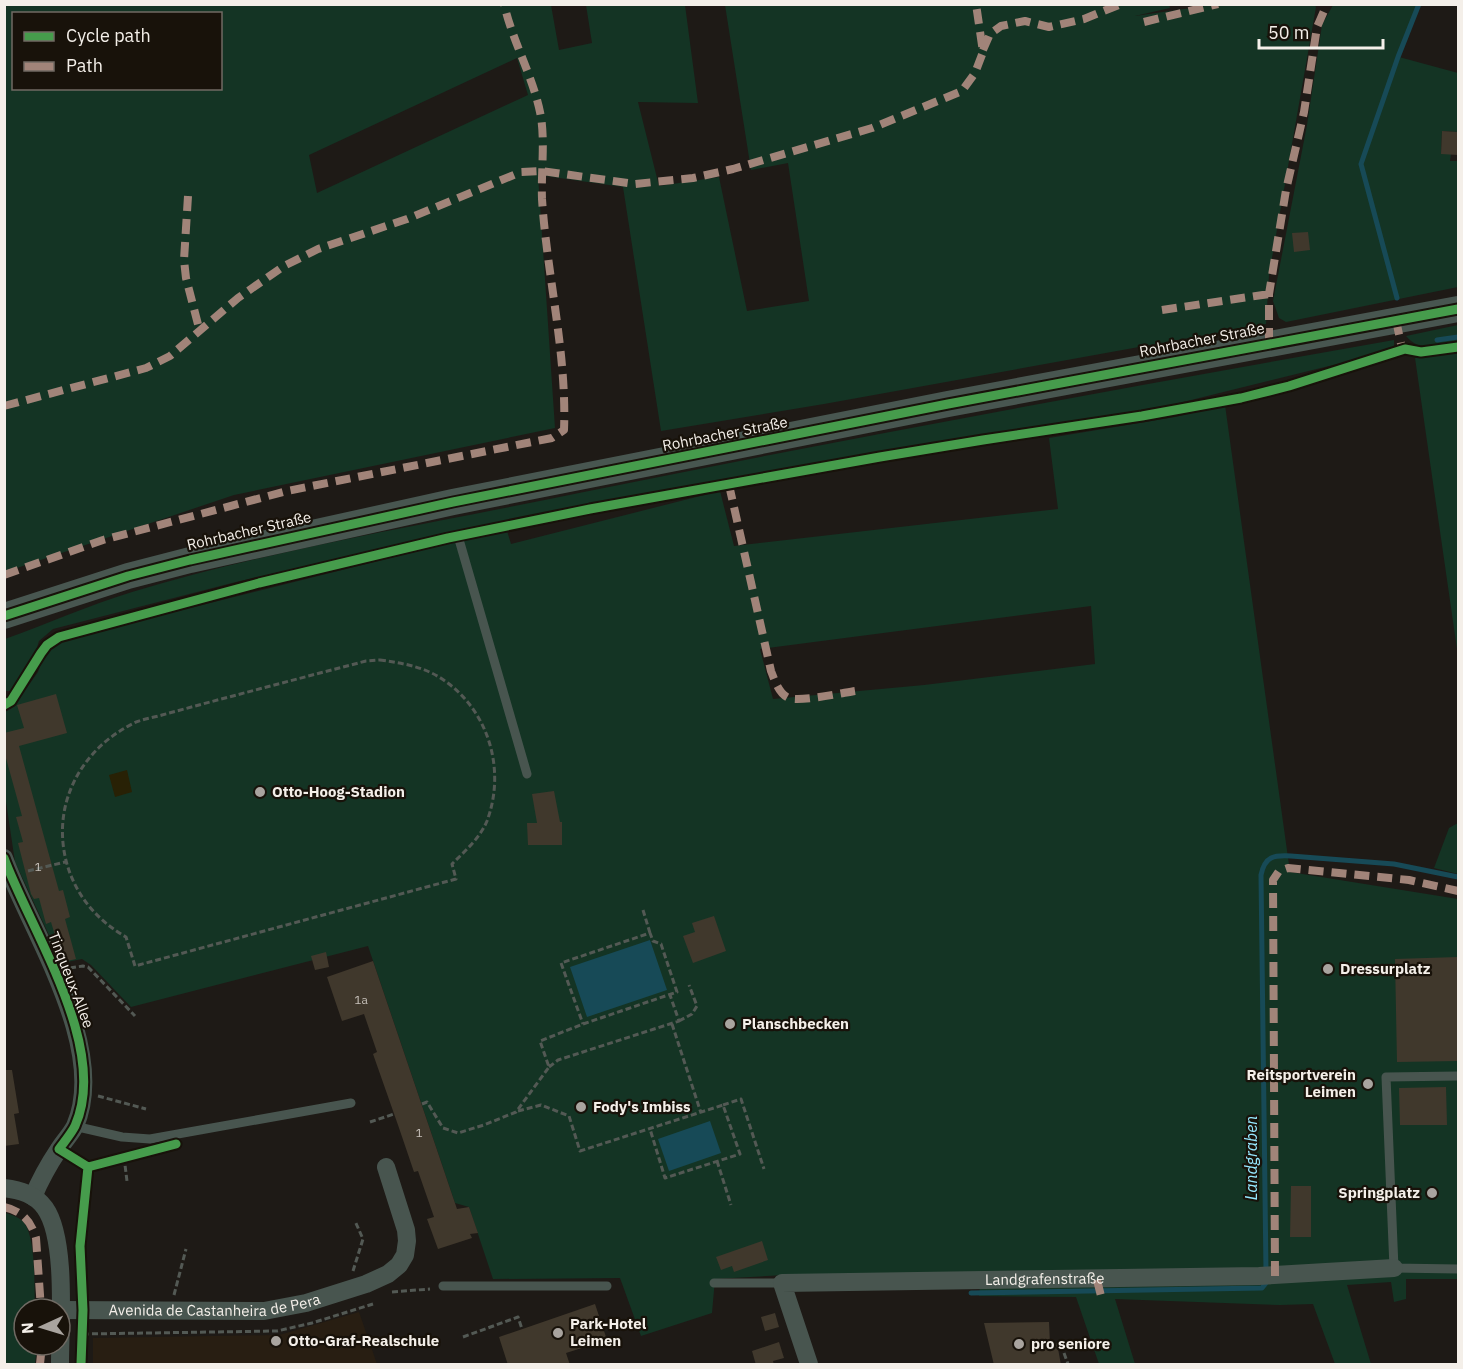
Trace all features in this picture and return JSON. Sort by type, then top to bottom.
[{"type":"main road","name":"Rohrbacher Straße","points":[[4,616],[128,576],[190,560],[453,502],[960,401],[1458,309]]},
{"type":"street","name":"Tinqueux-Allee","points":[[11,870],[67,1004],[79,1044],[82,1067],[82,1092],[75,1126],[41,1177],[33,1197]]},
{"type":"street","name":"Avenida de Castanheira de Pera","points":[[72,1310],[264,1311],[283,1309],[366,1284],[388,1274],[399,1265],[405,1256],[407,1241],[406,1230],[386,1167]]},
{"type":"street","points":[[4,1188],[16,1189],[33,1197],[45,1209],[55,1229],[58,1242],[60,1297]]},
{"type":"street","name":"Landgrafenstraße","points":[[782,1283],[1265,1276],[1394,1268]]},
{"type":"street","points":[[782,1283],[809,1365]]},
{"type":"lane","points":[[458,536],[527,774]]},
{"type":"lane","points":[[1458,1076],[1386,1077],[1394,1268],[1458,1269]]},
{"type":"lane","points":[[75,1126],[122,1137],[150,1139],[351,1103]]},
{"type":"lane","points":[[714,1283],[782,1283]]},
{"type":"lane","points":[[438,1287],[607,1286]]},
{"type":"path","points":[[380,660],[407,664],[445,680],[468,700],[481,721],[490,743],[495,769],[494,794],[486,822],[472,843],[452,864],[456,879],[135,966],[126,937],[113,929],[91,909],[72,881],[65,862],[64,812],[76,776],[96,749],[133,723],[366,661],[380,660]]},
{"type":"path","points":[[11,870],[65,862]]},
{"type":"path","points":[[549,1067],[540,1041],[677,992],[661,944],[653,940],[643,910]]},
{"type":"path","points":[[583,1024],[561,963],[650,933]]},
{"type":"path","points":[[54,972],[83,966],[88,968],[135,1016]]},
{"type":"path","points":[[516,1112],[549,1067],[558,1060],[672,1024],[692,1014],[697,1006],[689,985]]},
{"type":"path","points":[[669,995],[679,1021]]},
{"type":"path","points":[[672,1024],[701,1113]]},
{"type":"path","points":[[82,1092],[146,1109]]},
{"type":"path","points":[[422,1104],[427,1102],[443,1128],[458,1133],[516,1112],[541,1106],[569,1116],[580,1151],[741,1100],[764,1169]]},
{"type":"path","points":[[650,1130],[665,1178],[740,1154],[723,1105]]},
{"type":"path","points":[[370,1122],[394,1114]]},
{"type":"path","points":[[124,1157],[127,1181]]},
{"type":"path","points":[[717,1161],[731,1205]]},
{"type":"path","points":[[347,1290],[363,1239],[355,1221]]},
{"type":"path","points":[[170,1311],[186,1249]]},
{"type":"path","points":[[391,1292],[438,1287]]},
{"type":"path","points":[[463,1337],[518,1317],[522,1329]]},
{"type":"path","points":[[1064,1353],[1068,1365]]},
{"type":"shaded area","name":"Otto-Graf-Realschule","points":[[359,1312],[377,1364],[93,1364],[93,1338],[279,1335]]},
{"type":"green space","points":[[1219,4],[1314,4],[1316,7],[1269,275],[1266,324],[824,404],[661,431],[623,187],[538,175],[555,428],[234,495],[5,572],[5,5],[551,5],[559,50],[592,43],[586,5],[685,5],[698,103],[638,102],[659,186],[719,177],[747,311],[809,301],[788,163],[751,170],[725,5],[1169,5],[1170,8],[1135,16]],"holes":[[[517,58],[528,95],[317,193],[309,155]]]},
{"type":"green space","points":[[1333,5],[1419,5],[1399,57],[1458,73],[1458,132],[1442,131],[1441,153],[1451,154],[1450,161],[1458,161],[1458,287],[1286,322],[1279,318],[1273,301],[1307,125],[1322,25]]},
{"type":"green space","points":[[1458,325],[1458,342],[1424,347],[1412,342],[1406,336]]},
{"type":"green space","points":[[1394,340],[1394,350],[1171,405],[716,481],[513,519],[236,582],[53,629],[39,641],[33,660],[11,691],[5,691],[5,639],[116,597],[242,562],[782,453]]},
{"type":"green space","points":[[1458,350],[1458,656],[1415,358]]},
{"type":"green space","points":[[1225,405],[1290,872],[1458,899],[1458,1279],[1406,1279],[1406,1299],[1394,1302],[1391,1282],[1347,1285],[1371,1364],[1335,1364],[1313,1304],[1280,1305],[1115,1299],[1135,1364],[1099,1364],[1076,1297],[979,1296],[981,1273],[785,1275],[715,1279],[712,1313],[641,1336],[620,1278],[493,1279],[469,1207],[455,1203],[368,946],[131,1007],[91,965],[82,959],[62,963],[15,862],[5,795],[4,711],[16,703],[38,672],[44,654],[58,641],[458,541],[507,531],[511,544],[720,491],[734,546],[1058,509],[1049,438],[1175,417]],"holes":[[[1091,606],[1095,664],[924,685],[773,699],[760,649]]]},
{"type":"green space","points":[[1458,823],[1458,874],[1434,868],[1449,828]]},
{"type":"green space","points":[[5,1213],[25,1224],[31,1241],[34,1265],[35,1297],[12,1297],[12,1357],[36,1357],[35,1364],[5,1364]]},
{"type":"sand","points":[[127,770],[132,792],[115,797],[109,775]]},
{"type":"water","points":[[650,940],[667,990],[587,1017],[570,967]]},
{"type":"water","points":[[710,1121],[721,1153],[669,1171],[658,1139]]},
{"type":"building","points":[[1442,131],[1458,132],[1458,155],[1441,154]]},
{"type":"building","points":[[1308,232],[1310,250],[1294,252],[1292,233]]},
{"type":"building","points":[[56,694],[67,733],[19,746],[59,891],[63,890],[70,917],[65,919],[76,959],[63,962],[51,922],[46,924],[39,898],[34,899],[31,894],[18,843],[23,842],[16,817],[22,816],[4,751],[4,733],[24,728],[17,705]]},
{"type":"building","points":[[554,791],[560,822],[562,822],[562,845],[528,845],[527,823],[537,823],[532,794]]},
{"type":"building","points":[[714,916],[726,951],[693,963],[683,936],[695,932],[692,923]]},
{"type":"building","points":[[326,952],[329,967],[315,970],[311,956]]},
{"type":"building","points":[[1458,957],[1458,1061],[1397,1062],[1395,959]]},
{"type":"building","points":[[373,961],[457,1209],[469,1207],[478,1233],[470,1234],[472,1238],[438,1249],[427,1219],[434,1217],[418,1171],[414,1172],[373,1054],[377,1052],[364,1014],[342,1021],[327,977]]},
{"type":"building","points":[[4,1070],[12,1070],[19,1113],[14,1114],[19,1144],[4,1146]]},
{"type":"building","points":[[1446,1087],[1447,1125],[1400,1125],[1399,1088]]},
{"type":"building","points":[[1291,1186],[1311,1186],[1311,1237],[1290,1237]]},
{"type":"building","points":[[762,1241],[768,1260],[734,1272],[732,1266],[721,1270],[716,1257]]},
{"type":"building","name":"Park-Hotel Leimen","points":[[595,1304],[607,1340],[566,1353],[570,1365],[508,1365],[499,1337]]},
{"type":"building","points":[[775,1313],[779,1327],[765,1331],[761,1317]]},
{"type":"building","name":"pro seniore","points":[[1049,1322],[1050,1344],[1057,1343],[1061,1365],[994,1365],[984,1323]]},
{"type":"building","points":[[779,1342],[784,1358],[773,1361],[774,1365],[756,1365],[752,1351]]},
{"type":"waterway","points":[[1397,298],[1361,164],[1419,4]]},
{"type":"waterway","points":[[1437,340],[1458,337]]},
{"type":"waterway","name":"Landgraben","points":[[971,1293],[1262,1288],[1266,1283],[1261,875],[1265,864],[1271,858],[1291,856],[1394,864],[1458,877]]},
{"type":"marked path","points":[[4,575],[103,540],[287,491],[552,438],[564,430],[563,372],[542,199],[541,117],[534,88],[504,4]]},
{"type":"marked path","points":[[4,406],[146,368],[170,356],[238,298],[284,266],[318,249],[407,219],[521,172],[542,171],[635,184],[693,178],[733,169],[872,128],[962,91],[975,73],[983,52],[976,4]]},
{"type":"marked path","points":[[983,50],[990,34],[1001,26],[1025,21],[1049,27],[1084,19],[1121,4]]},
{"type":"marked path","points":[[1144,22],[1218,4]]},
{"type":"marked path","points":[[1269,343],[1269,294],[1286,190],[1304,112],[1317,27],[1327,4]]},
{"type":"marked path","points":[[188,196],[184,260],[186,278],[200,332]]},
{"type":"marked path","points":[[1162,310],[1269,294]]},
{"type":"marked path","points":[[1396,320],[1401,344],[1405,349]]},
{"type":"marked path","points":[[729,485],[771,671],[778,687],[783,694],[794,699],[855,691]]},
{"type":"marked path","points":[[1275,1276],[1273,880],[1279,871],[1288,868],[1409,880],[1458,891]]},
{"type":"marked path","points":[[4,1207],[21,1214],[34,1232],[40,1297]]},
{"type":"marked path","points":[[1097,1280],[1101,1296]]},
{"type":"marked path","points":[[40,1364],[41,1357]]},
{"type":"cycle path","points":[[4,616],[128,576],[190,560],[453,502],[948,404],[1458,309]]},
{"type":"cycle path","points":[[4,705],[11,701],[47,645],[59,637],[259,583],[448,538],[590,509],[880,457],[1241,398],[1289,386],[1405,349],[1421,352],[1458,347]]},
{"type":"cycle path","points":[[4,858],[63,990],[75,1026],[82,1061],[83,1095],[75,1126],[59,1149],[88,1167],[176,1144]]},
{"type":"cycle path","points":[[81,1364],[83,1310],[80,1246],[88,1167]]},
{"type":"place","name":"Otto-Hoog-Stadion","points":[[260,792]]},
{"type":"place","name":"Dressurplatz","points":[[1328,969]]},
{"type":"place","name":"Planschbecken","points":[[730,1024]]},
{"type":"place","name":"Reitsportverein Leimen","points":[[1368,1084]]},
{"type":"place","name":"Fody's Imbiss","points":[[581,1107]]},
{"type":"place","name":"Springplatz","points":[[1432,1193]]},
{"type":"place","name":"Park-Hotel Leimen","points":[[558,1333]]},
{"type":"place","name":"Otto-Graf-Realschule","points":[[276,1341]]},
{"type":"place","name":"pro seniore","points":[[1019,1344]]}]
